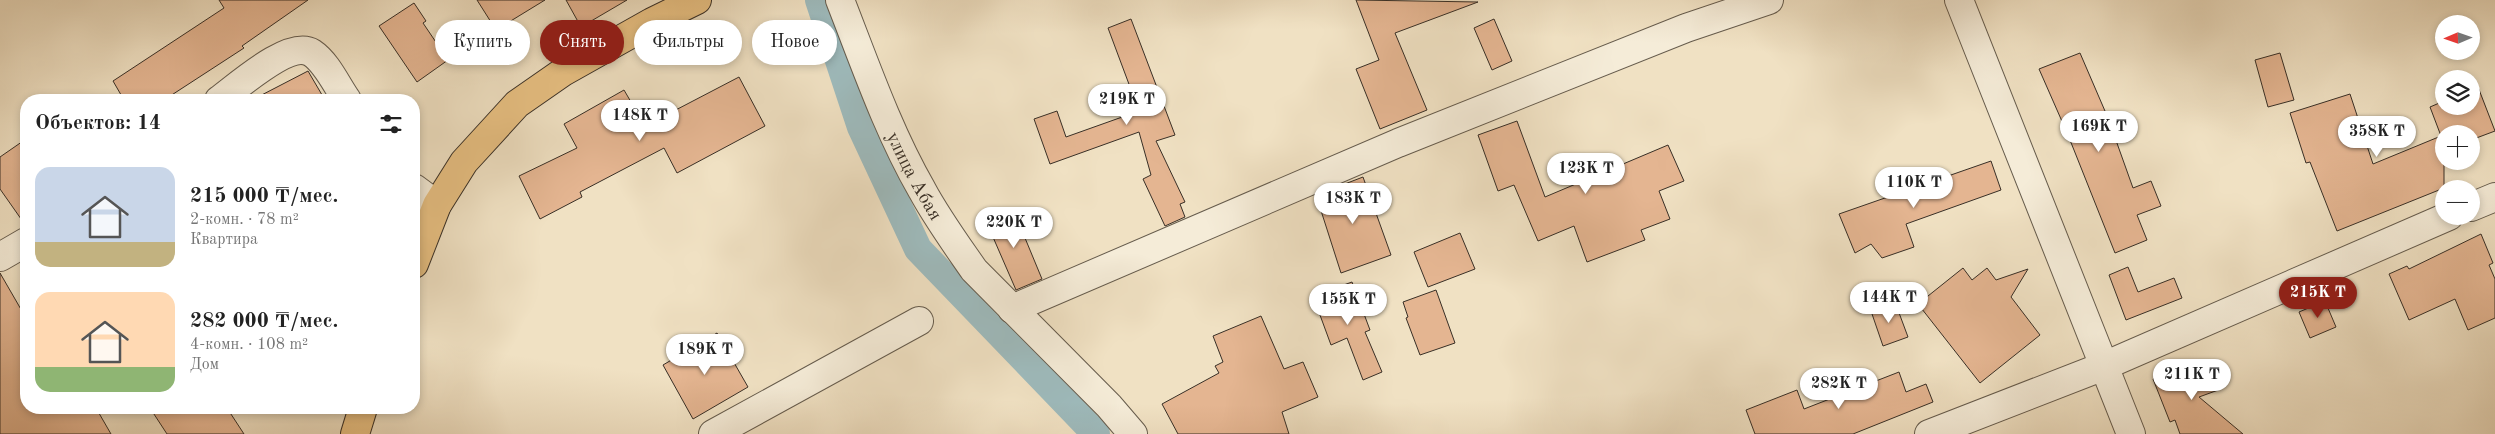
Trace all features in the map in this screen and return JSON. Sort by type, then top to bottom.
[{"type":"main road","points":[[420,249],[437,205],[464,162],[517,104],[563,72],[652,22],[697,0]]},
{"type":"main road","points":[[355,434],[361,414]]},
{"type":"street","name":"улица Абая","points":[[840,0],[890,123],[921,189],[974,270],[1134,434]]},
{"type":"street","points":[[1012,309],[1398,143],[1686,28],[1769,0]]},
{"type":"street","points":[[1959,0],[2131,434]]},
{"type":"street","points":[[227,94],[275,59],[299,52],[311,52],[320,60],[343,94]]},
{"type":"street","points":[[420,192],[437,205]]},
{"type":"street","points":[[2480,203],[2495,197]]},
{"type":"street","points":[[1929,434],[2104,366],[2435,222]]},
{"type":"street","points":[[0,257],[20,245]]},
{"type":"street","points":[[713,434],[919,321]]},
{"type":"building","points":[[219,0],[308,0],[242,46],[244,48],[173,94],[121,94],[113,81],[224,8]]},
{"type":"building","points":[[477,0],[545,0],[512,20],[490,20]]},
{"type":"building","points":[[566,0],[627,0],[593,20],[577,20]]},
{"type":"building","points":[[1356,0],[1478,2],[1395,33],[1427,110],[1380,129],[1356,69],[1379,60]]},
{"type":"building","points":[[414,3],[426,21],[423,23],[435,41],[435,65],[441,65],[417,82],[379,26]]},
{"type":"building","points":[[1131,19],[1175,135],[1156,141],[1185,202],[1180,204],[1185,217],[1165,226],[1143,179],[1151,175],[1139,132],[1050,164],[1034,119],[1057,111],[1066,137],[1139,111],[1108,28]]},
{"type":"building","points":[[1494,19],[1512,61],[1492,70],[1474,28]]},
{"type":"building","points":[[2080,53],[2108,118],[2133,188],[2151,181],[2161,206],[2137,215],[2147,240],[2115,253],[2068,135],[2039,69]]},
{"type":"building","points":[[2280,53],[2294,100],[2268,107],[2255,60]]},
{"type":"building","points":[[308,71],[321,94],[264,94]]},
{"type":"building","points":[[739,77],[765,126],[677,173],[664,148],[580,192],[582,197],[540,219],[519,176],[577,148],[564,124],[624,90],[645,126]]},
{"type":"building","points":[[2480,92],[2495,131],[2480,137],[2480,125],[2437,125],[2430,107],[2435,105],[2435,115],[2480,115]]},
{"type":"building","points":[[2350,94],[2373,164],[2435,138],[2435,170],[2444,170],[2444,180],[2435,180],[2435,192],[2337,231],[2310,162],[2306,163],[2290,113]]},
{"type":"building","points":[[1517,121],[1545,197],[1668,145],[1684,181],[1659,191],[1670,219],[1641,230],[1645,240],[1587,262],[1574,226],[1538,241],[1514,185],[1498,191],[1478,135]]},
{"type":"building","points":[[20,143],[20,217],[0,189],[0,157]]},
{"type":"building","points":[[1991,161],[2001,190],[1906,224],[1914,247],[1882,258],[1871,244],[1855,253],[1839,214]]},
{"type":"building","points":[[1363,177],[1391,255],[1341,273],[1316,195]]},
{"type":"building","points":[[1013,209],[1042,279],[1016,290],[986,221]]},
{"type":"building","points":[[1460,233],[1475,269],[1428,287],[1414,252]]},
{"type":"building","points":[[2481,234],[2493,263],[2489,265],[2495,279],[2495,318],[2468,330],[2455,299],[2409,320],[2389,274],[2407,266],[2409,269]]},
{"type":"building","points":[[2128,267],[2138,292],[2174,278],[2182,298],[2126,320],[2109,275]]},
{"type":"building","points":[[1963,268],[1972,280],[1987,268],[1996,280],[2028,269],[2011,297],[2040,335],[1980,383],[1918,304]]},
{"type":"building","points":[[0,273],[20,308],[20,414],[99,414],[111,434],[0,434]]},
{"type":"building","points":[[1352,282],[1370,330],[1365,332],[1382,372],[1363,380],[1347,338],[1331,345],[1313,296]]},
{"type":"building","points":[[1436,290],[1455,343],[1420,355],[1406,318],[1408,317],[1403,302]]},
{"type":"building","points":[[2325,301],[2336,327],[2310,338],[2299,312]]},
{"type":"building","points":[[1895,302],[1908,337],[1883,346],[1871,311]]},
{"type":"building","points":[[1261,316],[1284,369],[1303,362],[1318,397],[1282,412],[1289,434],[1178,434],[1162,404],[1219,373],[1215,366],[1223,362],[1213,336]]},
{"type":"building","points":[[717,333],[748,387],[693,419],[663,365]]},
{"type":"building","points":[[2192,364],[2195,370],[2211,364],[2221,389],[2199,397],[2243,434],[2180,434],[2175,420],[2170,422],[2153,379]]},
{"type":"building","points":[[1899,372],[1906,392],[1926,384],[1933,402],[1853,434],[1755,434],[1746,410],[1797,390],[1804,409]]},
{"type":"building","points":[[154,414],[231,414],[244,434],[167,434]]},
{"type":"waterway","points":[[819,0],[861,127],[918,249],[1096,434]]}]
